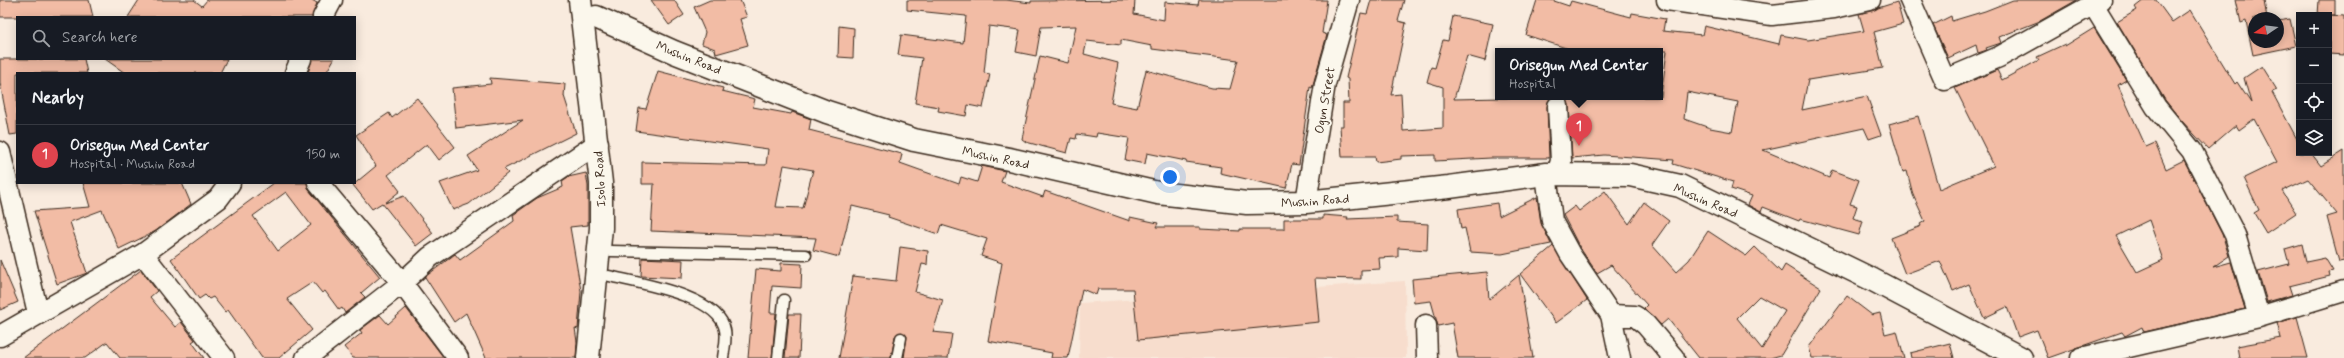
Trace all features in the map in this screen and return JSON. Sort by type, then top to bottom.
[{"type":"main road","name":"Isolo Road","points":[[580,0],[598,144],[601,183],[601,228],[588,358]]},
{"type":"main road","name":"Isolo Road","points":[[595,8],[613,184],[614,208],[602,358]]},
{"type":"main road","name":"Mushin Road","points":[[595,8],[674,52],[827,112],[914,140],[1009,158],[1158,193],[1246,204],[1306,202],[1449,187],[1552,174],[1630,175],[1680,186],[1873,280],[2021,358]]},
{"type":"street","points":[[324,16],[332,0]]},
{"type":"street","name":"Ogun Street","points":[[1306,202],[1325,84],[1348,0]]},
{"type":"street","points":[[1667,0],[1772,15],[1834,8],[1870,0]]},
{"type":"street","points":[[1910,0],[1945,80],[1999,57],[2097,3],[2156,107],[2192,151],[2235,235],[2259,317]]},
{"type":"street","points":[[295,72],[301,60]]},
{"type":"street","points":[[1558,106],[1560,161],[1552,174],[1552,221],[1570,254],[1611,315],[1620,358]]},
{"type":"street","points":[[306,358],[402,283],[430,257],[598,144]]},
{"type":"street","points":[[0,152],[38,313]]},
{"type":"street","points":[[0,336],[143,254],[218,199],[229,184]]},
{"type":"street","points":[[319,184],[402,283],[458,358]]},
{"type":"street","points":[[143,254],[224,358]]},
{"type":"street","points":[[2081,358],[2259,317],[2344,291]]},
{"type":"street","points":[[1611,315],[1635,316],[1646,325],[1674,358]]},
{"type":"street","points":[[1426,325],[1427,358]]},
{"type":"lane","points":[[611,251],[806,255]]},
{"type":"lane","points":[[609,276],[677,291],[705,305],[716,315],[725,329],[723,358]]},
{"type":"lane","points":[[778,358],[784,300]]},
{"type":"lane","points":[[897,358],[901,338]]},
{"type":"shaded area","points":[[1405,281],[1406,358],[1079,358],[1080,303]]},
{"type":"building","points":[[0,0],[89,0],[93,16],[16,16],[0,17]]},
{"type":"building","points":[[139,0],[194,0],[202,6],[207,0],[312,0],[317,3],[312,16],[129,16]]},
{"type":"building","points":[[651,0],[674,0],[684,15],[669,25]]},
{"type":"building","points":[[710,0],[740,0],[747,17],[740,19],[748,45],[716,54],[715,49],[702,44],[705,32],[694,7]]},
{"type":"building","points":[[907,0],[1006,0],[1031,3],[1031,1],[1135,0],[1134,14],[1164,20],[1165,2],[1198,5],[1199,0],[1327,0],[1322,33],[1327,35],[1312,88],[1310,87],[1299,165],[1292,164],[1286,188],[1220,173],[1221,167],[1186,162],[1147,153],[1145,164],[1125,160],[1129,138],[1097,133],[1096,137],[1077,134],[1076,139],[1071,138],[1067,153],[1026,142],[1022,139],[1040,56],[1068,63],[1076,26],[1041,27],[1036,56],[1016,52],[1020,30],[989,26],[984,73],[990,74],[983,108],[968,105],[966,116],[938,111],[939,107],[915,103],[922,58],[898,55],[901,35],[963,43],[966,16],[907,10]],"holes":[[[1121,40],[1152,46],[1152,49],[1238,60],[1230,89],[1212,88],[1146,70],[1137,108],[1111,103],[1118,63],[1084,54],[1087,41],[1121,45]]]},
{"type":"building","points":[[1371,0],[1404,0],[1398,21],[1406,23],[1391,95],[1401,94],[1403,131],[1443,128],[1443,87],[1427,82],[1431,67],[1435,68],[1443,40],[1448,41],[1453,16],[1493,24],[1485,61],[1467,56],[1454,99],[1495,98],[1495,100],[1550,100],[1547,107],[1549,158],[1491,158],[1435,161],[1435,155],[1401,156],[1401,159],[1376,162],[1375,157],[1342,157],[1340,126],[1343,126],[1343,103],[1349,103],[1348,79],[1346,78],[1361,13],[1367,14]]},
{"type":"building","points":[[1537,0],[1551,0],[1569,6],[1571,1],[1631,17],[1632,13],[1665,19],[1663,31],[1702,35],[1704,26],[1779,44],[1781,35],[1808,40],[1864,31],[1859,14],[1897,2],[1903,24],[1874,32],[1883,68],[1808,80],[1802,110],[1867,96],[1881,135],[1869,139],[1864,128],[1763,150],[1829,178],[1832,170],[1859,180],[1850,204],[1857,206],[1853,218],[1863,221],[1859,235],[1800,219],[1799,221],[1763,207],[1761,212],[1748,205],[1752,196],[1731,189],[1733,182],[1673,164],[1674,160],[1604,155],[1572,158],[1569,105],[1566,100],[1663,100],[1663,82],[1667,51],[1663,51],[1663,48],[1566,48],[1526,35]],"holes":[[[1687,92],[1738,102],[1732,132],[1710,128],[1684,119]]]},
{"type":"building","points":[[2013,0],[2077,0],[2040,21],[1999,37],[2001,43],[1986,48],[1987,50],[1978,53],[1976,45],[1948,58],[1933,25],[1951,16],[1952,21],[1985,11]]},
{"type":"building","points":[[2144,0],[2156,0],[2172,22],[2190,10],[2235,84],[2237,82],[2251,103],[2244,78],[2262,66],[2277,90],[2272,92],[2296,137],[2296,156],[2313,156],[2321,166],[2344,151],[2344,261],[2339,262],[2327,217],[2337,214],[2308,179],[2282,191],[2296,213],[2266,233],[2254,213],[2259,210],[2244,178],[2277,162],[2254,119],[2239,130],[2236,125],[2208,149],[2180,119],[2165,100],[2117,22],[2137,10],[2135,7]]},
{"type":"building","points":[[2236,0],[2264,0],[2266,12],[2248,12],[2248,31],[2246,21],[2241,23]]},
{"type":"building","points":[[2319,0],[2335,0],[2335,15],[2332,15],[2332,12],[2318,12]]},
{"type":"building","points":[[2332,15],[2344,16],[2344,55],[2332,54]]},
{"type":"building","points":[[2290,19],[2296,46],[2253,55],[2252,48],[2284,48],[2284,20]]},
{"type":"building","points":[[839,26],[854,28],[853,58],[838,57]]},
{"type":"building","points":[[2094,28],[2126,80],[2118,85],[2146,147],[2155,143],[2166,169],[2184,160],[2222,234],[2229,256],[2213,267],[2231,262],[2245,309],[2144,332],[2142,327],[2125,336],[2122,332],[2048,358],[2037,330],[2018,337],[2007,307],[1984,318],[1969,284],[1953,291],[1940,261],[1905,274],[1891,238],[1921,226],[1920,224],[1925,221],[1913,195],[1907,171],[1903,172],[1889,124],[1918,116],[1939,189],[1994,166],[1955,88],[1997,70],[2002,80],[2039,60],[2037,57],[2065,44],[2065,46]],"holes":[[[2149,220],[2163,260],[2137,272],[2116,236]]]},
{"type":"building","points":[[0,59],[84,60],[87,72],[16,72],[16,134],[10,135],[0,83]]},
{"type":"building","points":[[106,60],[226,60],[220,72],[124,72]]},
{"type":"building","points":[[312,60],[333,60],[327,72],[308,72]]},
{"type":"building","points":[[658,71],[723,88],[722,91],[755,99],[753,107],[791,114],[792,112],[811,119],[809,130],[902,154],[900,163],[959,184],[961,177],[977,182],[982,166],[1005,171],[1001,182],[1043,197],[1045,191],[1130,221],[1130,217],[1158,223],[1156,227],[1200,227],[1200,229],[1240,231],[1240,229],[1284,229],[1284,219],[1323,219],[1323,215],[1348,217],[1347,219],[1397,217],[1397,222],[1428,224],[1427,250],[1398,248],[1398,257],[1379,258],[1380,269],[1361,270],[1361,279],[1315,278],[1319,322],[1138,340],[1133,289],[1098,289],[1096,295],[1082,289],[1068,358],[1051,358],[1052,353],[988,341],[1002,263],[981,256],[987,239],[941,225],[938,234],[888,217],[889,215],[852,206],[839,257],[813,250],[816,238],[651,231],[654,184],[642,184],[642,162],[766,165],[768,149],[636,131],[639,108],[646,109]],"holes":[[[784,165],[813,170],[803,208],[776,207]]]},
{"type":"building","points":[[490,78],[565,84],[564,96],[576,133],[504,169],[508,173],[469,204],[453,210],[440,183],[477,170],[468,156],[523,120],[456,128],[452,88],[491,84]]},
{"type":"building","points":[[417,98],[455,147],[439,160],[427,144],[388,175],[400,191],[385,203],[404,196],[433,233],[416,246],[382,203],[372,209],[353,185],[376,166],[356,135],[389,113],[392,118]]},
{"type":"building","points":[[586,173],[588,186],[588,225],[570,227],[581,291],[578,329],[575,328],[577,342],[576,358],[486,358],[466,313],[454,322],[425,277],[455,254],[460,260],[514,221],[513,215],[537,198],[563,187],[562,181],[568,177]]},
{"type":"building","points":[[83,184],[182,184],[191,204],[156,231],[119,249],[102,210],[70,222],[87,273],[57,284],[34,211],[90,207]]},
{"type":"building","points":[[273,184],[307,184],[309,190],[380,277],[361,293],[365,297],[345,313],[342,308],[339,310],[325,291],[322,293],[313,282],[287,299],[312,330],[279,358],[262,358],[228,310],[225,312],[213,297],[209,299],[205,295],[199,299],[171,259]],"holes":[[[286,192],[311,225],[278,251],[253,216]]]},
{"type":"building","points":[[1605,191],[1629,224],[1644,202],[1669,221],[1652,245],[1676,272],[1689,260],[1708,231],[1746,256],[1755,247],[1781,272],[1785,265],[1821,288],[1781,355],[1770,358],[1699,358],[1668,319],[1661,325],[1644,308],[1647,305],[1611,265],[1597,273],[1580,248],[1563,215],[1575,206],[1579,211]],"holes":[[[1759,296],[1785,311],[1762,349],[1737,318]]]},
{"type":"building","points":[[1537,197],[1541,223],[1551,244],[1502,254],[1470,252],[1465,228],[1461,229],[1458,209],[1497,203],[1499,216]]},
{"type":"building","points":[[2302,244],[2306,262],[2325,258],[2333,271],[2329,272],[2330,276],[2289,286],[2292,295],[2267,302],[2258,272],[2289,264],[2285,249]]},
{"type":"building","points":[[1553,246],[1587,300],[1556,323],[1520,274]]},
{"type":"building","points":[[900,247],[928,251],[927,265],[922,264],[915,292],[943,300],[933,332],[952,334],[948,358],[904,358],[907,336],[902,332],[895,336],[891,358],[839,358],[853,276],[896,281]]},
{"type":"building","points":[[642,258],[683,260],[682,278],[641,276]]},
{"type":"building","points":[[0,260],[18,302],[0,310]]},
{"type":"building","points":[[781,263],[802,264],[801,288],[772,286],[770,313],[776,313],[772,358],[748,358],[756,269],[781,271]]},
{"type":"building","points":[[141,270],[157,291],[150,297],[175,327],[181,322],[195,340],[192,342],[204,358],[120,358],[107,342],[85,358],[23,358]]},
{"type":"building","points":[[1487,272],[1489,300],[1519,275],[1533,358],[1458,358],[1452,323],[1438,326],[1431,301],[1414,303],[1412,279]]},
{"type":"building","points":[[1847,296],[1872,315],[1880,313],[1885,334],[1897,331],[1904,358],[1812,358],[1809,347]]},
{"type":"building","points":[[406,308],[444,358],[353,358],[344,347],[362,333],[360,330],[380,315],[388,324]]},
{"type":"building","points":[[789,314],[801,314],[799,358],[785,358]]},
{"type":"building","points":[[2297,317],[2308,358],[2239,358],[2237,346],[2281,338],[2277,323]]},
{"type":"building","points":[[1950,343],[1954,358],[1911,358],[1910,353]]},
{"type":"place","name":"Orisegun Med Center","points":[[1579,146]]}]
